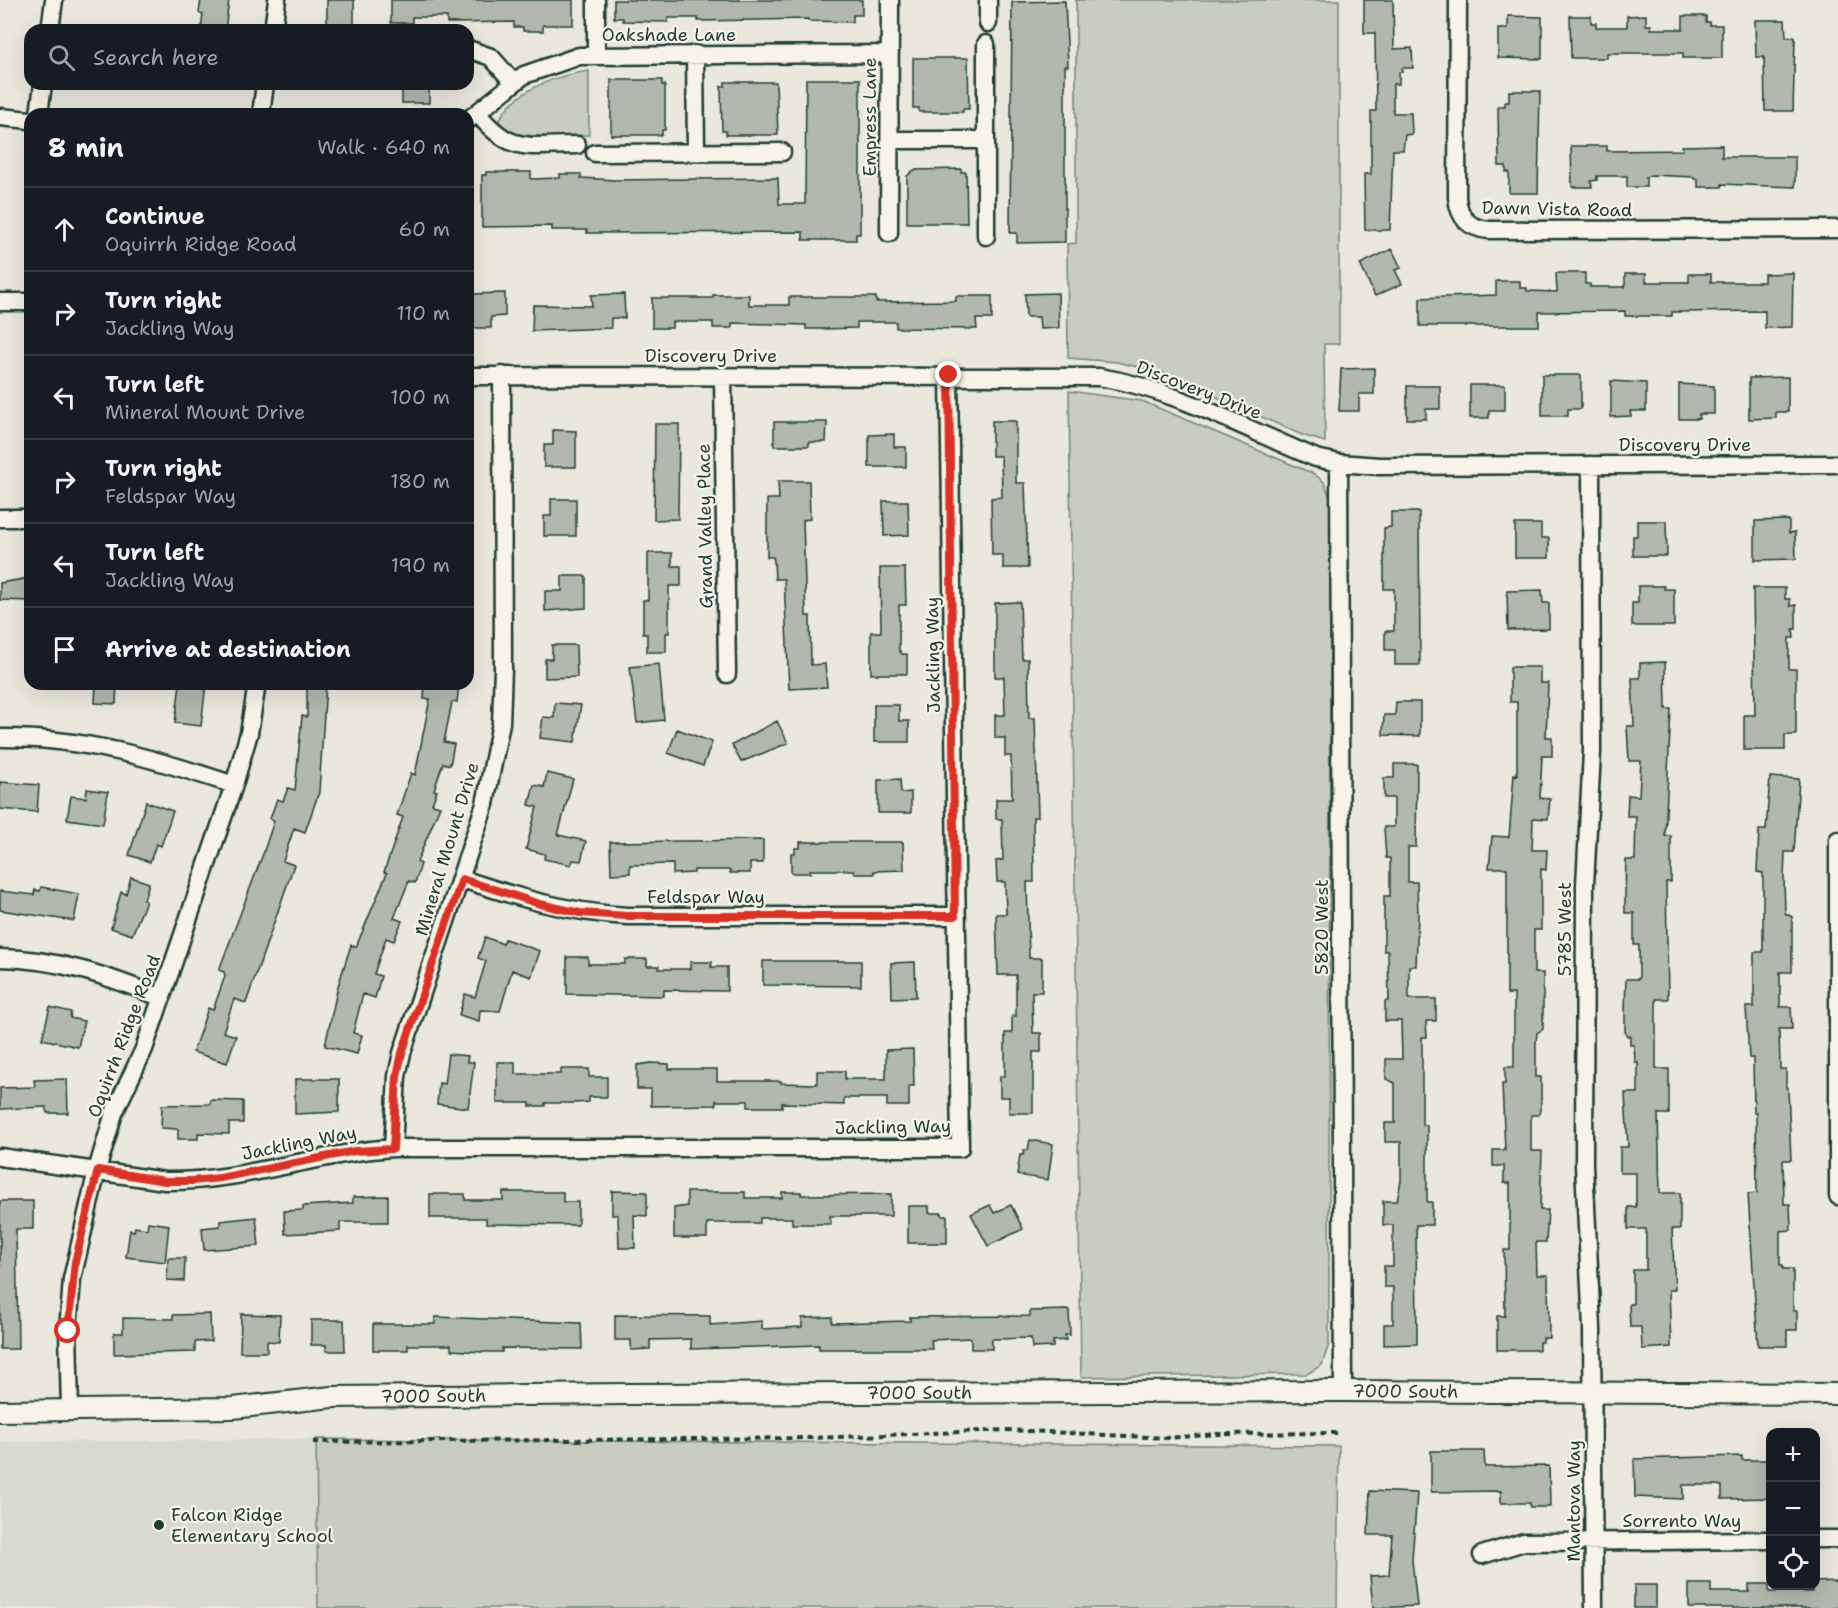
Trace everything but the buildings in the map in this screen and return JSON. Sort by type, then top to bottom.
[{"type":"street","points":[[51,24],[54,0]]},
{"type":"street","points":[[274,24],[277,0]]},
{"type":"street","points":[[596,0],[596,54]]},
{"type":"street","name":"Empress Lane","points":[[889,233],[890,0]]},
{"type":"street","points":[[987,0],[988,23]]},
{"type":"street","name":"Dawn Vista Road","points":[[1458,0],[1457,197],[1461,216],[1470,226],[1489,230],[1838,229]]},
{"type":"street","points":[[986,44],[986,236]]},
{"type":"street","points":[[474,51],[492,57],[513,82]]},
{"type":"street","name":"Oakshade Lane","points":[[474,116],[513,82],[535,69],[563,59],[596,54],[890,54]]},
{"type":"street","points":[[695,54],[696,152]]},
{"type":"street","points":[[40,108],[42,90]]},
{"type":"street","points":[[262,108],[264,90]]},
{"type":"street","points":[[0,117],[24,119]]},
{"type":"street","points":[[474,118],[499,137],[512,143],[577,145]]},
{"type":"street","points":[[890,140],[986,140]]},
{"type":"street","points":[[595,153],[782,152]]},
{"type":"street","points":[[0,302],[24,302]]},
{"type":"street","name":"Mineral Mount Drive","points":[[393,1149],[397,1076],[402,1053],[486,804],[501,723],[503,669],[502,375]]},
{"type":"street","name":"Jackling Way","points":[[0,1157],[165,1181],[192,1181],[220,1178],[355,1151],[393,1149],[960,1148],[949,375]]},
{"type":"street","name":"Discovery Drive","points":[[474,376],[1099,377],[1133,382],[1164,393],[1316,458],[1339,463],[1379,466],[1838,464]]},
{"type":"street","name":"Grand Valley Place","points":[[723,376],[727,675]]},
{"type":"street","name":"5820 West","points":[[1339,463],[1343,1391]]},
{"type":"street","name":"5785 West","points":[[1592,465],[1592,752],[1585,885],[1584,1165],[1591,1278],[1593,1394]]},
{"type":"street","points":[[0,518],[24,518]]},
{"type":"street","name":"Oquirrh Ridge Road","points":[[70,1410],[68,1331],[70,1288],[98,1170],[114,1113],[144,1049],[234,785],[249,734],[256,690]]},
{"type":"street","points":[[0,738],[40,738],[113,748],[234,785]]},
{"type":"street","points":[[1838,840],[1838,1196]]},
{"type":"street","name":"Feldspar Way","points":[[462,879],[540,904],[580,913],[604,915],[955,916]]},
{"type":"street","points":[[0,958],[40,960],[80,967],[162,998]]},
{"type":"street","name":"7000 South","points":[[0,1411],[233,1408],[332,1397],[1343,1391],[1838,1394]]},
{"type":"street","name":"Mantova Way","points":[[1593,1394],[1594,1608]]},
{"type":"street","points":[[1820,1539],[1838,1539]]},
{"type":"street","name":"Sorrento Way","points":[[1482,1555],[1524,1542],[1766,1540]]},
{"type":"path","points":[[313,1442],[813,1438],[1006,1430],[1167,1438],[1219,1434],[1338,1433]]},
{"type":"shaded area","points":[[1076,0],[1339,0],[1339,344],[1324,344],[1325,442],[1302,435],[1163,373],[1117,362],[1068,358],[1067,244],[1076,243]]},
{"type":"shaded area","points":[[589,71],[589,135],[526,135],[505,128],[499,121],[514,101],[533,88],[567,75]]},
{"type":"shaded area","points":[[1069,391],[1142,401],[1314,474],[1324,482],[1330,497],[1329,1344],[1322,1365],[1307,1374],[1081,1377]]},
{"type":"shaded area","name":"Falcon Ridge Elementary School","points":[[316,1439],[318,1608],[0,1608],[0,1442]]},
{"type":"shaded area","points":[[316,1439],[1339,1446],[1337,1608],[318,1608]]},
{"type":"place","name":"Falcon Ridge Elementary School","points":[[159,1525]]},
{"type":"route","points":[[68,1331],[75,1262],[98,1170],[165,1181],[192,1181],[220,1178],[355,1151],[393,1149],[397,1076],[402,1053],[462,879],[540,904],[580,913],[627,916],[955,916],[949,375]]}]
